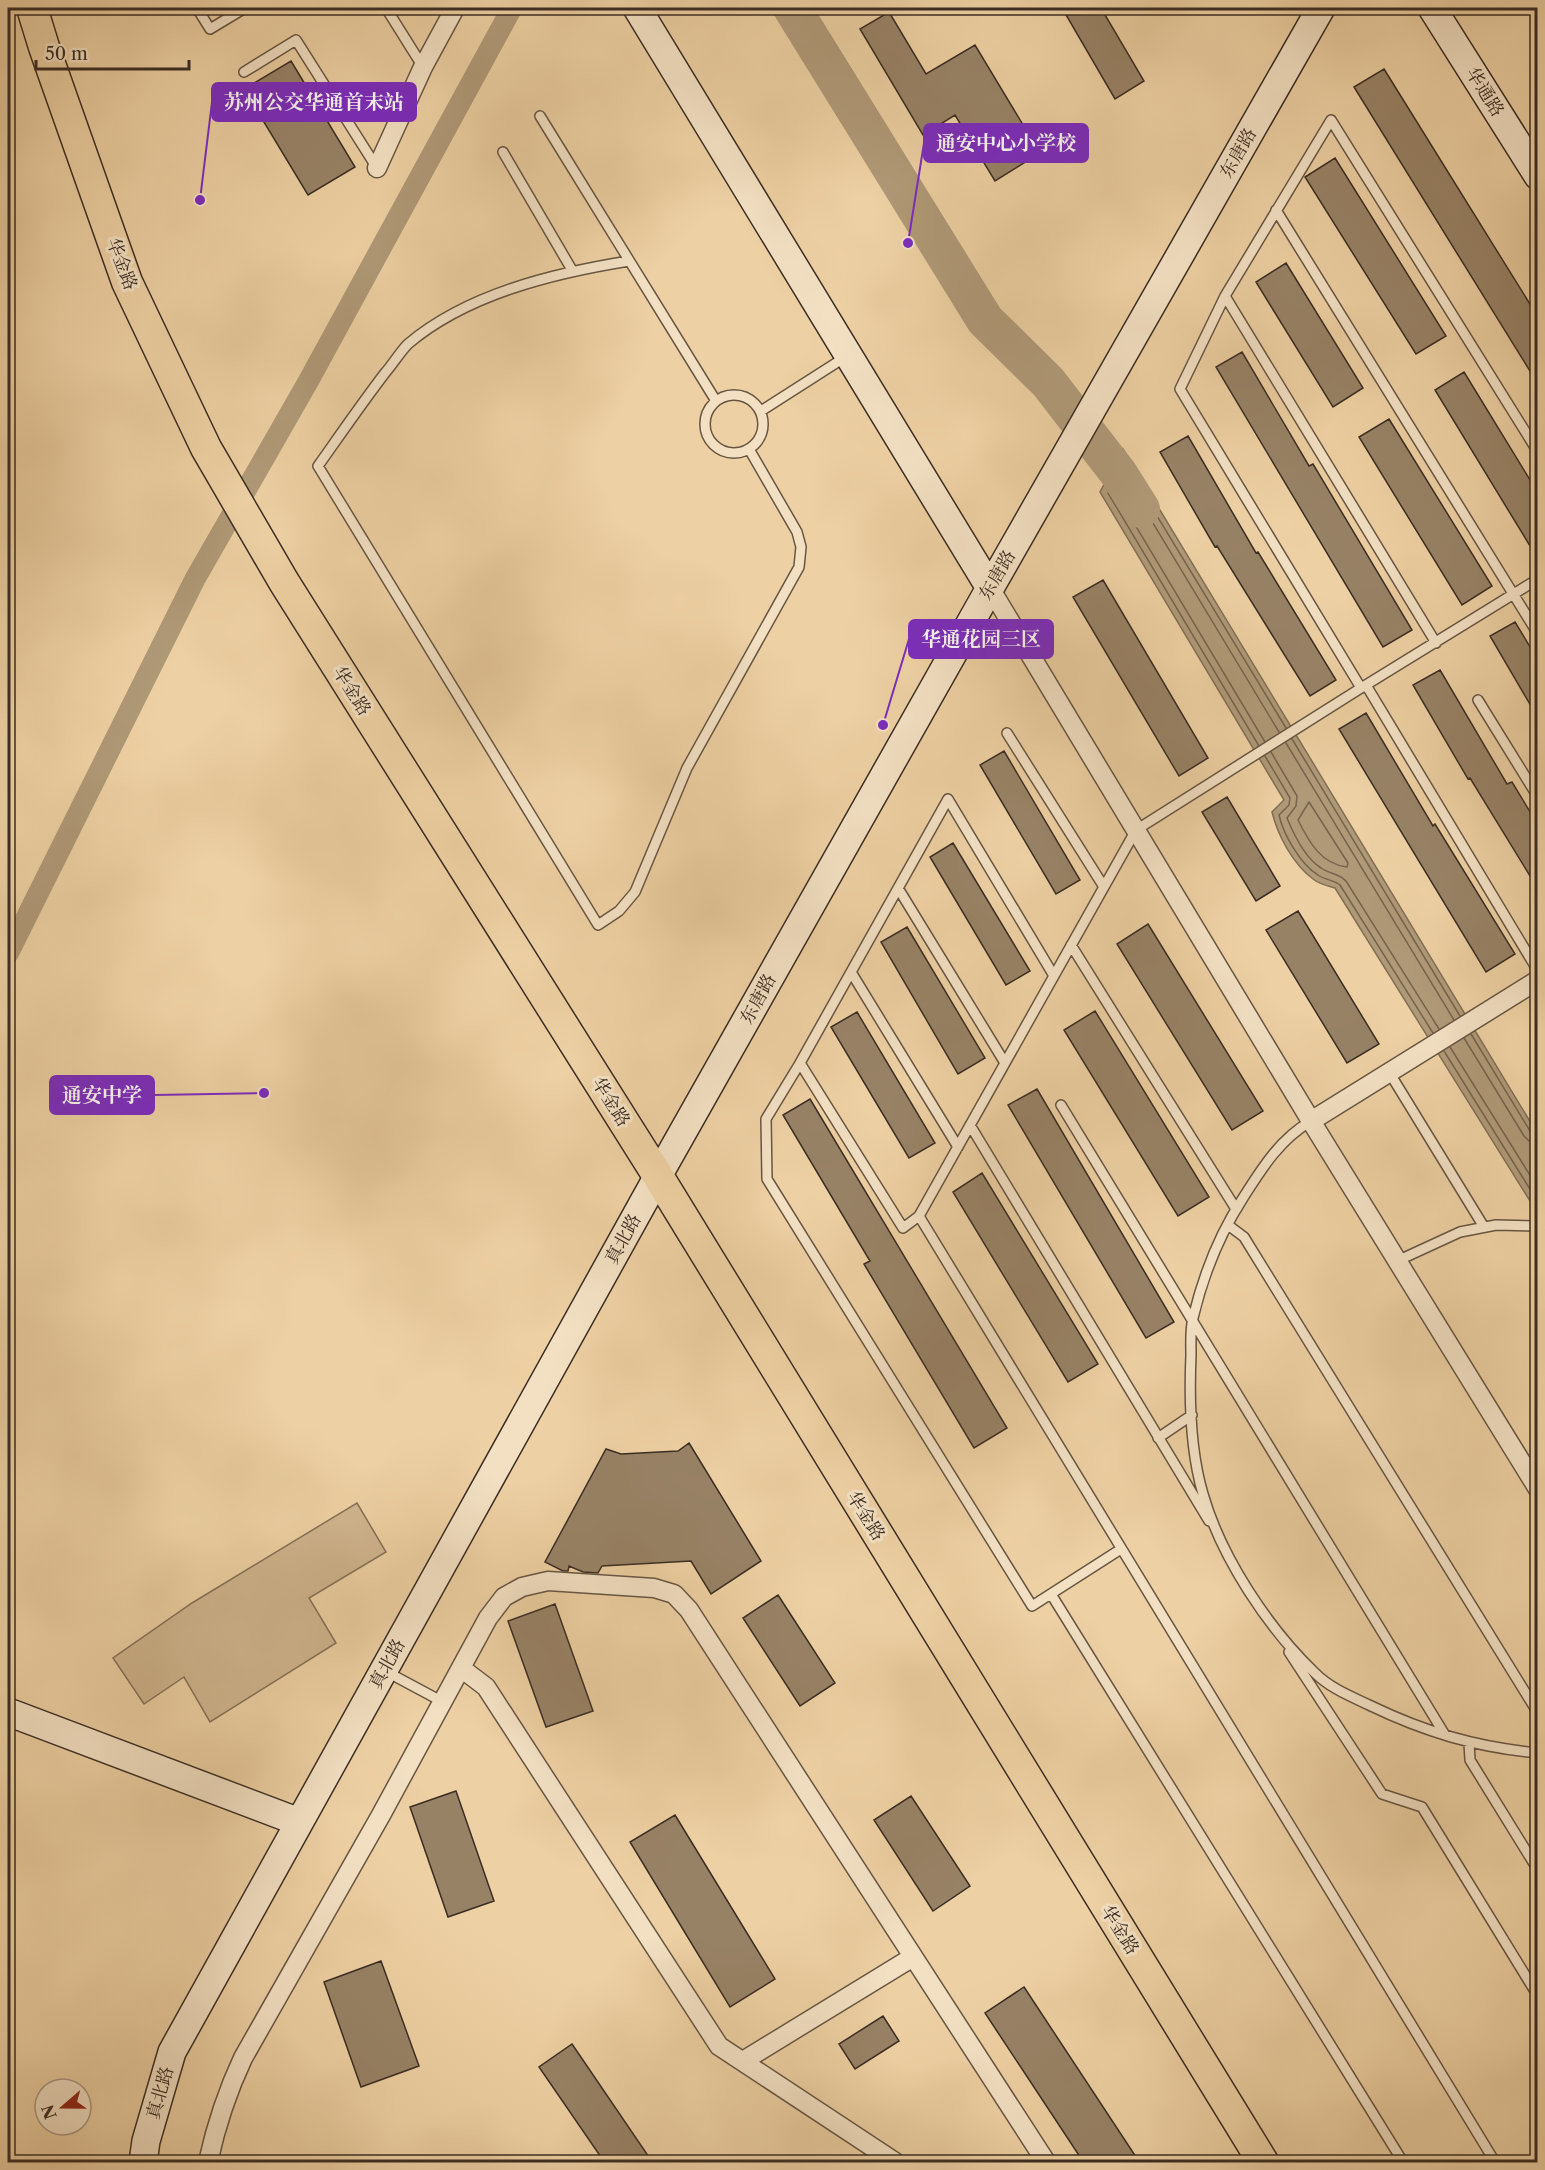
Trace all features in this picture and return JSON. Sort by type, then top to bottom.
[{"type":"main road","name":"华金路","points":[[32,8],[128,282],[212,460],[263,547],[658,1176],[1263,2163]]},
{"type":"street","points":[[377,168],[423,67],[455,8]]},
{"type":"street","points":[[637,8],[1311,1121],[1538,1489]]},
{"type":"street","name":"东唐路","points":[[658,1176],[1321,8]]},
{"type":"street","name":"华通路","points":[[1432,8],[1538,176]]},
{"type":"street","points":[[1311,1121],[1538,980]]},
{"type":"street","name":"真北路","points":[[143,2163],[147,2140],[172,2052],[658,1176]]},
{"type":"street","points":[[207,2163],[215,2127],[227,2092],[243,2058],[375,1826],[488,1618],[504,1597],[522,1587],[548,1581],[654,1588],[674,1594],[689,1610],[1046,2163]]},
{"type":"street","points":[[461,1668],[486,1687],[719,2046],[895,2163]]},
{"type":"street","points":[[8,1712],[299,1822]]},
{"type":"street","points":[[743,2061],[914,1957]]},
{"type":"lane","points":[[197,8],[210,29],[245,8]]},
{"type":"lane","points":[[386,8],[423,67]]},
{"type":"lane","points":[[244,72],[296,40],[377,168]]},
{"type":"lane","points":[[540,116],[716,401]]},
{"type":"lane","points":[[1538,452],[1331,120],[1225,296],[1180,389],[1538,971]]},
{"type":"lane","points":[[503,152],[572,270]]},
{"type":"lane","points":[[1276,210],[1538,634]]},
{"type":"lane","points":[[629,261],[572,270],[484,299],[439,321],[407,346],[374,387],[318,466],[598,925],[619,911],[635,892],[687,768],[799,567],[801,547],[797,532],[749,449]]},
{"type":"lane","points":[[1225,296],[1436,643]]},
{"type":"lane","points":[[761,411],[849,356]]},
{"type":"lane","points":[[735,394],[745,396],[761,411],[762,432],[758,441],[749,449],[739,453],[729,452],[720,449],[707,435],[706,415],[716,401],[735,394]]},
{"type":"lane","points":[[800,1063],[903,1228],[919,1216],[1136,830],[1538,579]]},
{"type":"lane","points":[[1478,700],[1538,797]]},
{"type":"lane","points":[[1007,733],[1104,887]]},
{"type":"lane","points":[[1054,976],[948,799],[800,1063],[766,1119],[767,1179],[1032,1606],[1122,1549]]},
{"type":"lane","points":[[898,888],[1005,1063]]},
{"type":"lane","points":[[1071,945],[1236,1209]]},
{"type":"lane","points":[[851,972],[957,1148]]},
{"type":"lane","points":[[1389,1072],[1484,1227]]},
{"type":"lane","points":[[1061,1105],[1444,1735]]},
{"type":"lane","points":[[1222,1543],[1203,1494],[1193,1443],[1190,1387],[1192,1321],[1211,1257],[1236,1209],[1267,1161],[1294,1131],[1311,1121]]},
{"type":"lane","points":[[970,1125],[1272,1628],[1322,1700],[1382,1794],[1422,1807],[1538,1996]]},
{"type":"lane","points":[[919,1216],[1495,2163]]},
{"type":"lane","points":[[1228,1225],[1244,1237],[1538,1713]]},
{"type":"lane","points":[[1397,1261],[1460,1232],[1496,1225],[1538,1226]]},
{"type":"lane","points":[[1158,1438],[1192,1415]]},
{"type":"lane","points":[[1051,1594],[1403,2163]]},
{"type":"lane","points":[[1272,1628],[1316,1674],[1338,1690],[1408,1724],[1469,1743],[1538,1753]]},
{"type":"lane","points":[[383,1670],[443,1702]]},
{"type":"lane","points":[[1322,1700],[1338,1690]]},
{"type":"lane","points":[[1469,1743],[1470,1760],[1538,1869]]},
{"type":"shaded area","points":[[357,1503],[386,1552],[309,1598],[336,1643],[210,1722],[184,1677],[144,1704],[113,1658],[192,1603]]},
{"type":"water","points":[[1123,449],[1537,1133],[1537,1209],[1335,888],[1313,879],[1299,866],[1287,849],[1272,812],[1284,800],[1100,492]]},
{"type":"building","points":[[1062,8],[1101,8],[1144,81],[1115,99]]},
{"type":"building","points":[[889,12],[926,74],[975,45],[1040,153],[995,181],[955,115],[923,135],[860,29]]},
{"type":"building","points":[[291,61],[355,167],[308,195],[244,89]]},
{"type":"building","points":[[1384,69],[1538,317],[1538,384],[1354,87]]},
{"type":"building","points":[[1335,158],[1446,336],[1416,354],[1305,177]]},
{"type":"building","points":[[1286,263],[1363,388],[1333,407],[1256,282]]},
{"type":"building","points":[[1242,352],[1309,466],[1313,464],[1412,630],[1383,647],[1216,367]]},
{"type":"building","points":[[1464,372],[1538,493],[1538,559],[1435,390]]},
{"type":"building","points":[[1389,419],[1492,586],[1462,605],[1359,437]]},
{"type":"building","points":[[1188,436],[1256,553],[1258,552],[1336,680],[1310,696],[1217,546],[1215,547],[1160,452]]},
{"type":"building","points":[[1103,580],[1208,758],[1179,776],[1073,597]]},
{"type":"building","points":[[1515,622],[1538,660],[1538,718],[1490,636]]},
{"type":"building","points":[[1440,670],[1507,784],[1512,782],[1538,825],[1538,889],[1470,778],[1468,779],[1413,685]]},
{"type":"building","points":[[1366,713],[1433,826],[1435,824],[1515,954],[1486,972],[1339,729]]},
{"type":"building","points":[[1004,751],[1080,880],[1056,894],[980,765]]},
{"type":"building","points":[[1227,797],[1280,886],[1256,901],[1202,812]]},
{"type":"building","points":[[953,843],[1030,971],[1006,985],[930,857]]},
{"type":"building","points":[[1298,911],[1379,1044],[1347,1063],[1266,930]]},
{"type":"building","points":[[1148,924],[1263,1111],[1232,1130],[1117,944]]},
{"type":"building","points":[[907,927],[985,1058],[958,1074],[881,942]]},
{"type":"building","points":[[1095,1011],[1209,1197],[1178,1216],[1064,1030]]},
{"type":"building","points":[[857,1012],[935,1143],[909,1158],[831,1027]]},
{"type":"building","points":[[1037,1089],[1174,1322],[1146,1338],[1008,1105]]},
{"type":"building","points":[[810,1099],[1007,1428],[974,1448],[864,1264],[870,1261],[783,1115]]},
{"type":"building","points":[[982,1173],[1098,1364],[1068,1382],[953,1192]]},
{"type":"building","points":[[689,1443],[761,1561],[711,1594],[691,1561],[602,1566],[598,1573],[583,1572],[569,1566],[568,1571],[563,1571],[545,1562],[606,1449],[621,1454],[678,1451]]},
{"type":"building","points":[[778,1595],[835,1683],[800,1706],[743,1618]]},
{"type":"building","points":[[555,1604],[593,1711],[546,1727],[508,1621]]},
{"type":"building","points":[[456,1791],[494,1901],[448,1917],[410,1807]]},
{"type":"building","points":[[911,1796],[970,1886],[933,1911],[874,1820]]},
{"type":"building","points":[[675,1815],[775,1979],[730,2007],[630,1842]]},
{"type":"building","points":[[381,1961],[419,2066],[361,2087],[324,1982]]},
{"type":"building","points":[[1024,1987],[1140,2163],[1084,2163],[985,2013]]},
{"type":"building","points":[[883,2016],[899,2041],[855,2069],[839,2044]]},
{"type":"building","points":[[572,2044],[653,2163],[605,2163],[539,2067]]},
{"type":"waterway","points":[[8,954],[195,579],[309,380],[512,8]]},
{"type":"waterway","points":[[792,8],[985,320],[1048,382],[1119,474],[1141,509]]},
{"type":"place","name":"苏州公交华通首末站","points":[[200,200]]},
{"type":"place","name":"通安中心小学校","points":[[908,243]]},
{"type":"place","name":"华通花园三区","points":[[883,725]]},
{"type":"place","name":"通安中学","points":[[264,1093]]}]
